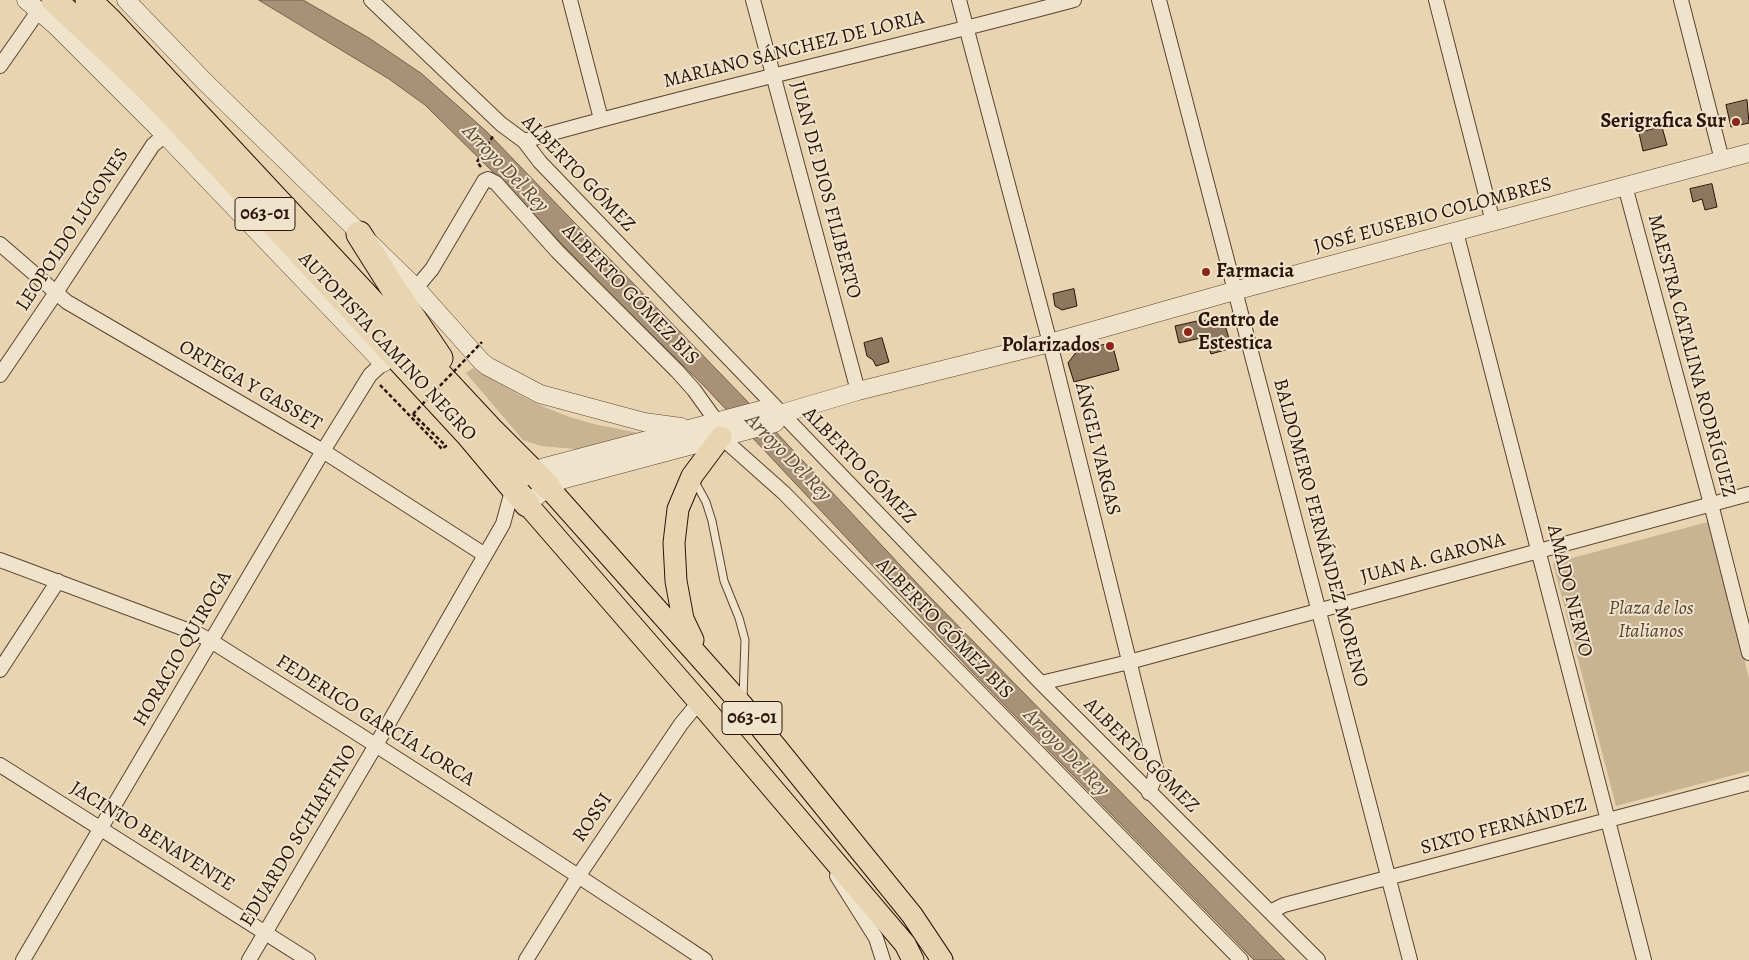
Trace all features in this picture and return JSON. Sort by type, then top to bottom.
[{"type":"highway","name":"AUTOPISTA CAMINO NEGRO","points":[[88,0],[109,20],[530,487]]},
{"type":"highway","name":"AUTOPISTA CAMINO NEGRO","points":[[40,3],[150,90],[479,432]]},
{"type":"highway","points":[[359,234],[417,324],[479,432]]},
{"type":"highway","points":[[376,368],[438,418],[479,432]]},
{"type":"main road","points":[[702,658],[683,619],[676,581],[674,543],[678,510],[692,476],[726,428]]},
{"type":"main road","name":"063-01","points":[[530,487],[702,658],[912,915],[942,960]]},
{"type":"main road","name":"063-01","points":[[530,487],[699,702],[905,944],[913,960]]},
{"type":"street","points":[[126,0],[205,82],[416,288],[487,366],[540,394],[644,422],[691,428]]},
{"type":"street","name":"ALBERTO GÓMEZ","points":[[372,0],[500,124],[524,141],[540,162],[777,418],[1149,793],[1318,960]]},
{"type":"street","points":[[570,0],[601,119]]},
{"type":"street","name":"JUAN DE DIOS FILIBERTO","points":[[753,0],[858,391]]},
{"type":"street","name":"ÁNGEL VARGAS","points":[[959,0],[1050,343],[1156,769],[1149,793]]},
{"type":"street","name":"MARIANO SÁNCHEZ DE LORIA","points":[[524,141],[601,119],[773,75],[966,29],[1074,0]]},
{"type":"street","name":"BALDOMERO FERNÁNDEZ MORENO","points":[[1160,0],[1234,291],[1321,610],[1410,960]]},
{"type":"street","points":[[1436,0],[1493,222]]},
{"type":"street","points":[[1681,0],[1722,160]]},
{"type":"street","points":[[0,66],[40,3],[165,135],[376,368]]},
{"type":"street","name":"LEOPOLDO LUGONES","points":[[0,375],[56,294],[153,145],[165,135]]},
{"type":"street","name":"JOSÉ EUSEBIO COLOMBRES","points":[[530,487],[573,476],[726,428],[777,418],[858,391],[1050,343],[1234,291],[1749,153]]},
{"type":"street","name":"ALBERTO GÓMEZ BIS","points":[[416,288],[432,269],[484,181],[488,179],[496,183],[557,251],[677,371],[784,493],[1241,960]]},
{"type":"street","name":"MAESTRA CATALINA RODRÍGUEZ","points":[[1625,186],[1711,504],[1749,653]]},
{"type":"street","name":"AMADO NERVO","points":[[1456,232],[1644,960]]},
{"type":"street","name":"ORTEGA Y GASSET","points":[[0,244],[56,294],[323,451],[485,556]]},
{"type":"street","name":"HORACIO QUIROGA","points":[[23,960],[102,829],[323,451],[376,368]]},
{"type":"street","name":"JOSÉ EUSEBIO COLOMBRES","points":[[530,487],[691,428],[726,428],[761,410],[777,418]]},
{"type":"street","name":"EDUARDO SCHIAFFINO","points":[[249,960],[503,524],[530,487]]},
{"type":"street","name":"EDUARDO SCHIAFFINO","points":[[503,524],[530,487]]},
{"type":"street","name":"JUAN A. GARONA","points":[[1040,683],[1128,662],[1749,494]]},
{"type":"street","name":"FEDERICO GARCÍA LORCA","points":[[0,560],[198,634],[211,641],[376,744],[705,960]]},
{"type":"street","points":[[0,670],[58,581]]},
{"type":"street","name":"ROSSI","points":[[526,960],[578,875],[681,724],[699,702]]},
{"type":"street","name":"JACINTO BENAVENTE","points":[[0,765],[308,960]]},
{"type":"street","name":"SIXTO FERNÁNDEZ","points":[[1270,912],[1284,905],[1749,783]]},
{"type":"street","points":[[804,825],[876,938],[883,960]]},
{"type":"lane","points":[[692,476],[706,502],[712,521],[724,581],[740,618],[745,640],[743,706]]},
{"type":"path","points":[[477,162],[494,136]]},
{"type":"path","points":[[376,368],[409,416],[442,449],[446,446],[413,414],[482,342]]},
{"type":"green space","points":[[473,368],[548,409],[590,423],[643,434],[576,449],[541,446],[523,440],[466,373]]},
{"type":"green space","name":"Plaza de los Italianos","points":[[1708,522],[1749,678],[1749,771],[1616,806],[1553,563]]},
{"type":"water","name":"Arroyo Del Rey","points":[[259,0],[303,0],[369,38],[422,74],[486,131],[747,401],[928,595],[1285,960],[1254,960],[973,673],[705,387],[603,287],[494,173],[425,105],[389,79]]},
{"type":"building","points":[[1747,100],[1749,123],[1731,127],[1726,105]]},
{"type":"building","points":[[1662,127],[1667,145],[1643,151],[1639,133]]},
{"type":"building","points":[[1712,184],[1717,207],[1705,210],[1702,199],[1693,202],[1690,189]]},
{"type":"building","points":[[1074,289],[1077,306],[1062,310],[1055,306],[1053,294]]},
{"type":"building","points":[[1215,317],[1224,322],[1232,348],[1211,354],[1205,337],[1179,343],[1175,326],[1197,321],[1197,323]]},
{"type":"building","points":[[882,338],[889,362],[876,366],[873,360],[867,356],[864,343]]},
{"type":"building","points":[[1112,343],[1119,370],[1074,382],[1068,363],[1077,351]]},
{"type":"place","name":"Serigrafica Sur","points":[[1736,122]]},
{"type":"place","name":"Farmacia","points":[[1206,272]]},
{"type":"place","name":"Centro de Estestica","points":[[1188,332]]},
{"type":"place","name":"Polarizados","points":[[1110,346]]}]
